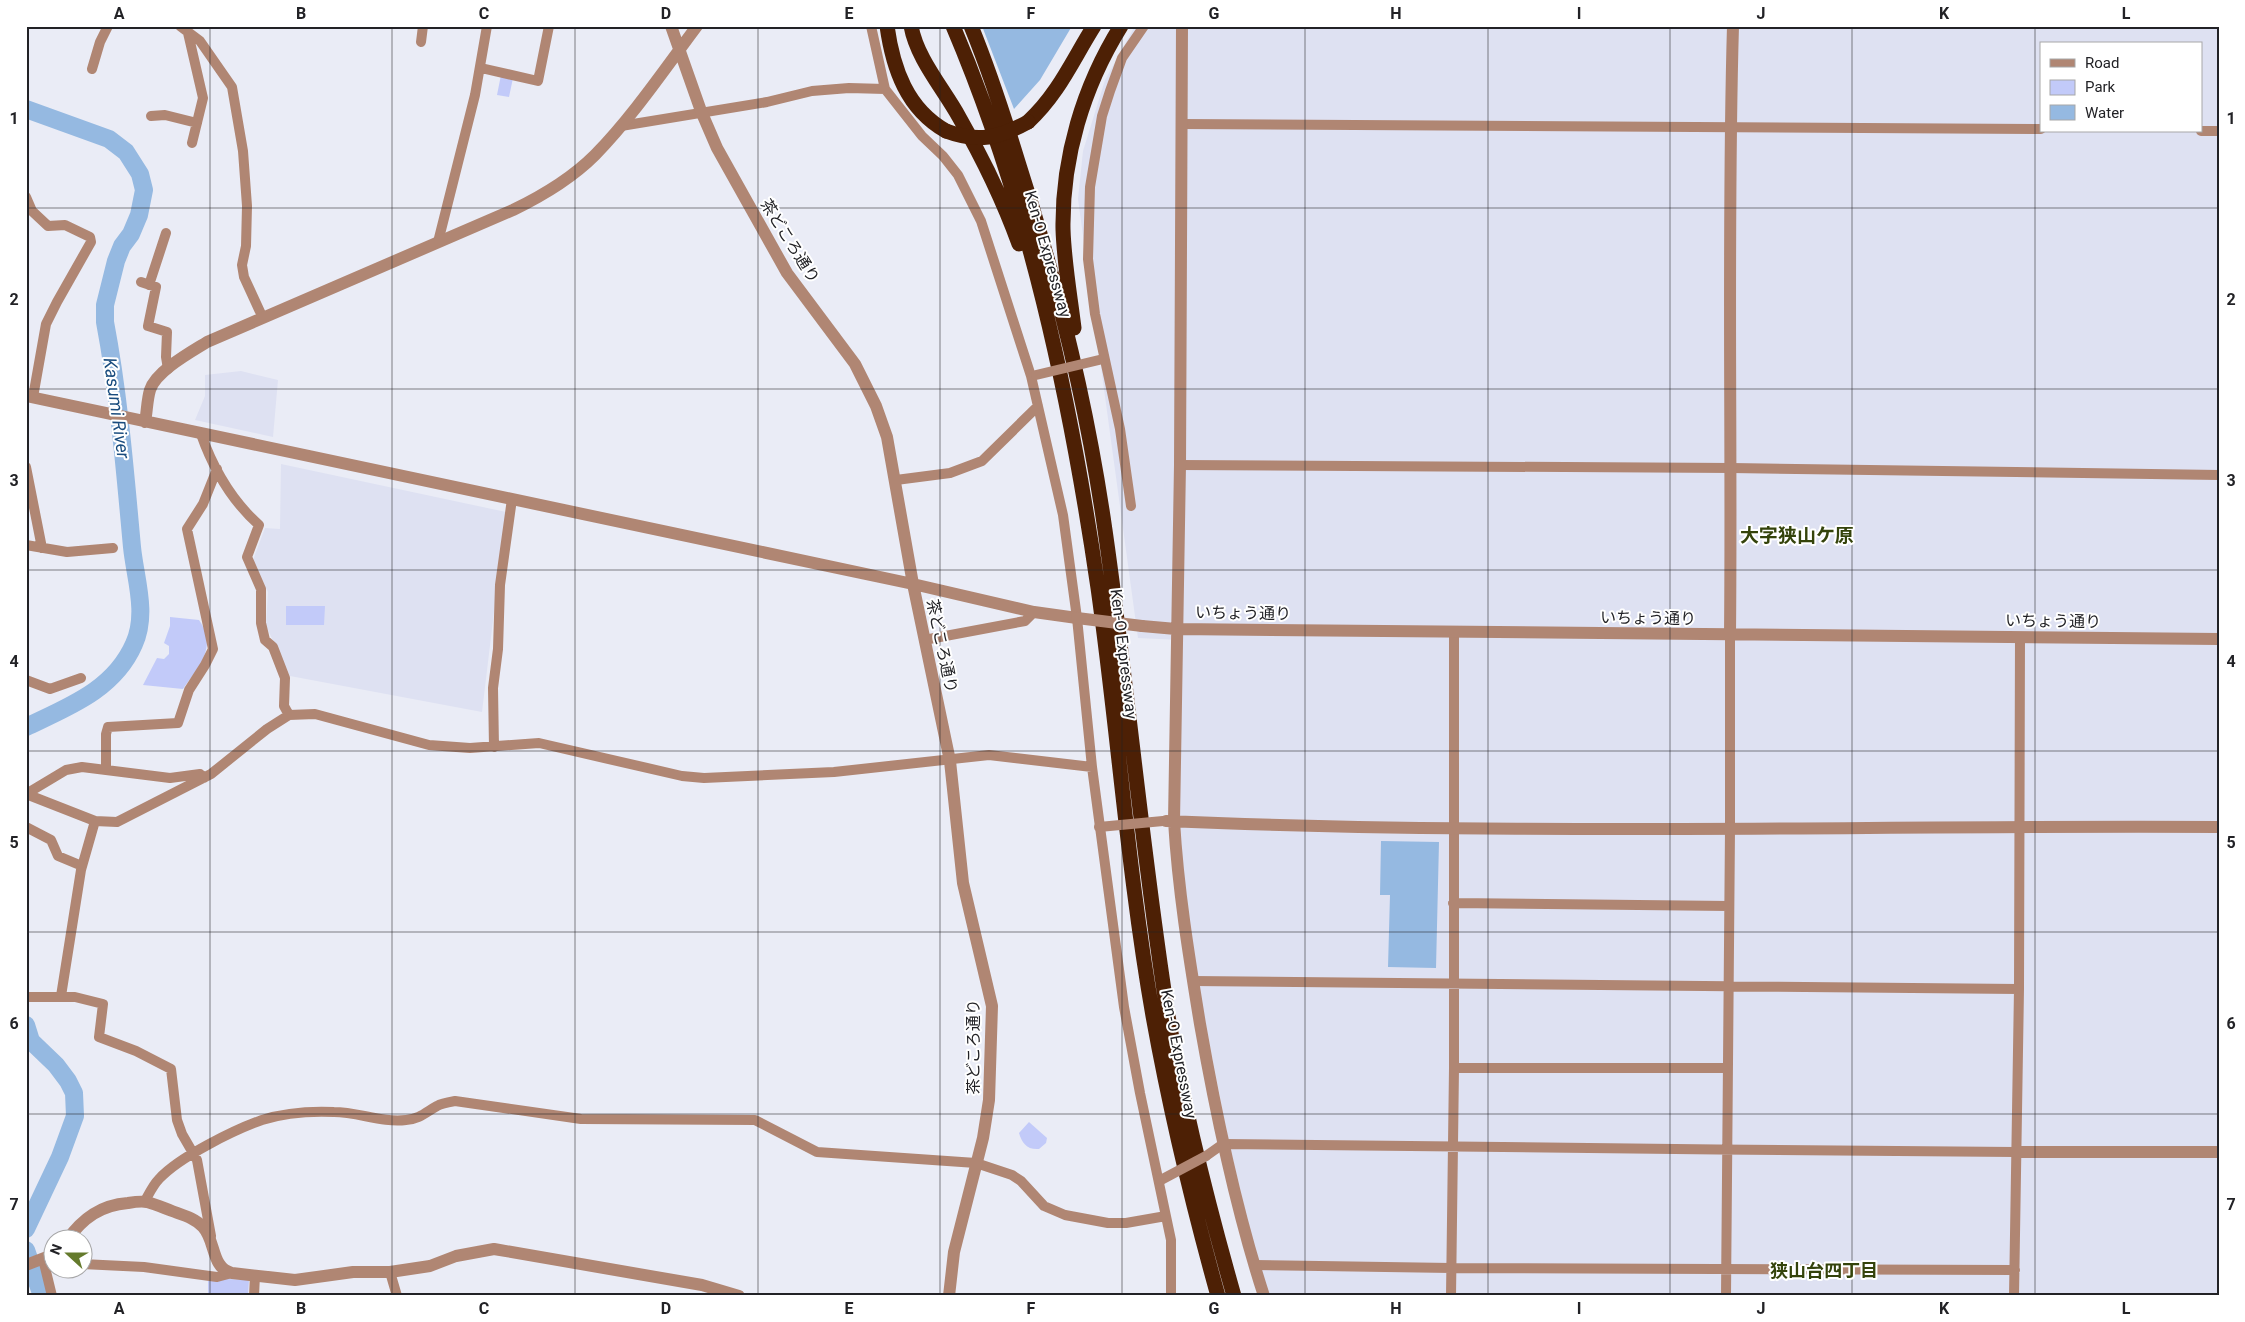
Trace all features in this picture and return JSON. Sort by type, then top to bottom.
[{"type":"highway","points":[[887,26],[892,54],[901,82],[922,114],[946,131],[973,138],[991,138],[1028,122],[1044,107],[1060,85],[1094,26]]},
{"type":"highway","points":[[911,26],[921,54],[964,126],[1014,229],[1037,295],[1076,448]]},
{"type":"highway","name":"Ken-O Expressway","points":[[953,26],[988,117],[1020,216],[1056,351],[1076,448],[1098,588],[1152,1014],[1185,1174],[1218,1296]]},
{"type":"highway","name":"Ken-O Expressway","points":[[971,26],[1002,112],[1037,221],[1070,346],[1096,473],[1108,548],[1152,912],[1168,1012],[1184,1104],[1210,1213],[1234,1296]]},
{"type":"highway","points":[[1096,473],[1066,266],[1063,229],[1065,191],[1073,141],[1080,115],[1101,61],[1121,26]]},
{"type":"street","points":[[92,69],[100,42],[108,26]]},
{"type":"street","points":[[421,42],[423,26]]},
{"type":"street","points":[[438,242],[481,68],[487,26]]},
{"type":"street","points":[[481,68],[538,81],[549,26]]},
{"type":"street","name":"茶どころ通り","points":[[671,26],[701,112],[717,148],[771,247],[787,272],[855,364],[876,406],[887,437],[913,584],[950,761],[962,882],[992,1006],[989,1100],[983,1138],[954,1252],[949,1296]]},
{"type":"street","points":[[141,421],[150,391],[157,378],[168,368],[207,342],[262,316],[513,210],[549,191],[594,156],[620,126],[696,26]]},
{"type":"street","points":[[870,26],[885,89],[922,136],[943,156],[961,183],[981,221],[1033,376],[1063,515],[1077,618],[1099,827],[1124,1007],[1140,1093],[1172,1240],[1171,1296]]},
{"type":"street","points":[[1131,506],[1120,429],[1102,359],[1088,259],[1090,187],[1102,116],[1122,58],[1144,26]]},
{"type":"street","points":[[1182,26],[1180,465],[1169,821],[1176,852],[1193,981],[1223,1144],[1254,1265],[1264,1296]]},
{"type":"street","points":[[1726,1296],[1732,468],[1730,126],[1733,26]]},
{"type":"street","points":[[184,30],[202,89],[202,98],[192,143]]},
{"type":"street","points":[[184,30],[200,41],[232,87],[242,151],[247,206],[246,246],[242,265],[244,277],[262,316]]},
{"type":"street","points":[[620,126],[778,100],[812,92],[849,88],[885,89]]},
{"type":"street","points":[[151,116],[166,115],[197,123]]},
{"type":"street","points":[[1181,124],[2040,129]]},
{"type":"street","points":[[2202,131],[2219,131]]},
{"type":"street","points":[[26,197],[29,214],[48,226],[65,225],[90,236],[91,242],[46,324],[30,397]]},
{"type":"street","points":[[166,233],[145,284],[156,287],[148,326],[166,332],[168,368]]},
{"type":"street","points":[[1033,376],[1102,359]]},
{"type":"street","name":"いちょう通り","points":[[30,397],[913,584],[1034,612],[1142,626],[1176,629],[2219,640]]},
{"type":"street","points":[[896,480],[950,473],[982,461],[1038,406]]},
{"type":"street","points":[[202,434],[217,469],[242,510],[260,525],[247,557],[262,589],[261,623],[266,640],[273,647],[285,678],[284,706],[289,715]]},
{"type":"street","points":[[1180,465],[1732,468],[2219,475]]},
{"type":"street","points":[[26,467],[42,548]]},
{"type":"street","points":[[106,770],[106,734],[108,727],[178,723],[189,690],[213,649],[186,529],[203,504],[217,469]]},
{"type":"street","points":[[494,747],[493,688],[498,649],[500,585],[512,500]]},
{"type":"street","points":[[26,545],[67,552],[113,548]]},
{"type":"street","points":[[924,640],[1025,621],[1034,612]]},
{"type":"street","points":[[1451,1296],[1454,1068],[1454,632]]},
{"type":"street","points":[[2014,1296],[2019,989],[2020,637]]},
{"type":"street","points":[[26,680],[50,689],[81,678]]},
{"type":"street","points":[[26,794],[95,821],[117,822],[204,778],[230,761],[267,729],[289,715],[315,714],[332,717],[429,746],[470,748],[539,743],[682,776],[704,778],[834,772],[950,761],[989,755],[1092,767]]},
{"type":"street","points":[[26,794],[74,768],[89,767],[170,778],[200,774],[204,778]]},
{"type":"street","points":[[61,996],[82,866],[95,821]]},
{"type":"street","points":[[1099,827],[1169,821],[1453,828],[2219,827]]},
{"type":"street","points":[[26,827],[51,840],[58,856],[82,866]]},
{"type":"street","points":[[1453,903],[1729,906]]},
{"type":"street","points":[[1193,981],[2019,989]]},
{"type":"street","points":[[26,997],[75,997],[102,1004],[99,1037],[136,1051],[171,1069],[177,1120],[182,1134],[197,1160],[211,1237],[218,1263],[224,1271],[295,1280],[354,1272],[390,1272],[430,1266],[456,1256],[494,1249],[702,1285],[739,1296]]},
{"type":"street","points":[[1454,1068],[1728,1068]]},
{"type":"street","points":[[145,1201],[159,1179],[193,1154],[262,1120],[284,1116],[337,1112],[394,1121],[408,1120],[429,1113],[436,1106],[455,1101],[581,1119],[755,1120],[817,1152],[976,1163],[1012,1175],[1021,1181],[1044,1206],[1065,1215],[1108,1223],[1126,1223],[1166,1216]]},
{"type":"street","points":[[1159,1180],[1206,1156],[1223,1144],[1453,1148],[2219,1152]]},
{"type":"street","points":[[76,1230],[84,1220],[102,1208],[145,1201],[191,1218],[202,1225],[211,1237]]},
{"type":"street","points":[[26,1265],[42,1259]]},
{"type":"street","points":[[92,1264],[144,1267],[217,1277],[232,1273]]},
{"type":"street","points":[[1254,1265],[1726,1270],[2015,1270]]},
{"type":"street","points":[[390,1272],[397,1296]]},
{"type":"street","points":[[254,1296],[255,1275]]},
{"type":"street","points":[[49,1280],[52,1296]]},
{"type":"shaded area","points":[[1135,26],[2219,26],[2219,1296],[1268,1296],[1257,1260],[1228,1138],[1196,975],[1175,820],[1180,640],[1138,638],[1078,199],[1083,151],[1105,80]]},
{"type":"shaded area","points":[[241,371],[278,380],[273,437],[195,420],[205,396],[205,375]]},
{"type":"shaded area","points":[[281,464],[506,512],[482,712],[290,676],[266,626],[268,592],[253,560],[265,528],[280,529]]},
{"type":"green space","points":[[501,75],[513,78],[509,97],[497,95]]},
{"type":"green space","points":[[286,606],[325,606],[324,625],[286,625]]},
{"type":"green space","points":[[170,617],[199,620],[207,639],[207,648],[204,656],[183,689],[143,685],[157,658],[164,659],[169,654],[169,646],[164,643],[170,626]]},
{"type":"green space","points":[[1029,1122],[1047,1138],[1046,1143],[1039,1149],[1028,1147],[1020,1137],[1019,1133]]},
{"type":"green space","points":[[208,1278],[249,1280],[248,1296],[208,1296]]},
{"type":"water","points":[[982,26],[1072,26],[1040,80],[1014,109]]},
{"type":"water","points":[[1381,841],[1439,842],[1436,968],[1388,967],[1390,895],[1380,895]]},
{"type":"waterway","name":"Kasumi River","points":[[26,109],[109,139],[126,152],[140,174],[144,190],[139,215],[116,261],[105,305],[105,322],[118,406],[132,547],[139,596],[140,620],[138,632],[134,644],[115,674],[73,704],[26,727]]},
{"type":"waterway","name":"Kasumi River","points":[[26,1025],[31,1041],[56,1065],[68,1081],[74,1093],[75,1116],[60,1157],[26,1229]]},
{"type":"waterway","name":"Kasumi River","points":[[26,1250],[42,1296]]},
{"type":"district","name":"大字狭山ケ原","points":[[1797,535]]},
{"type":"district","name":"狭山台四丁目","points":[[1824,1270]]}]
